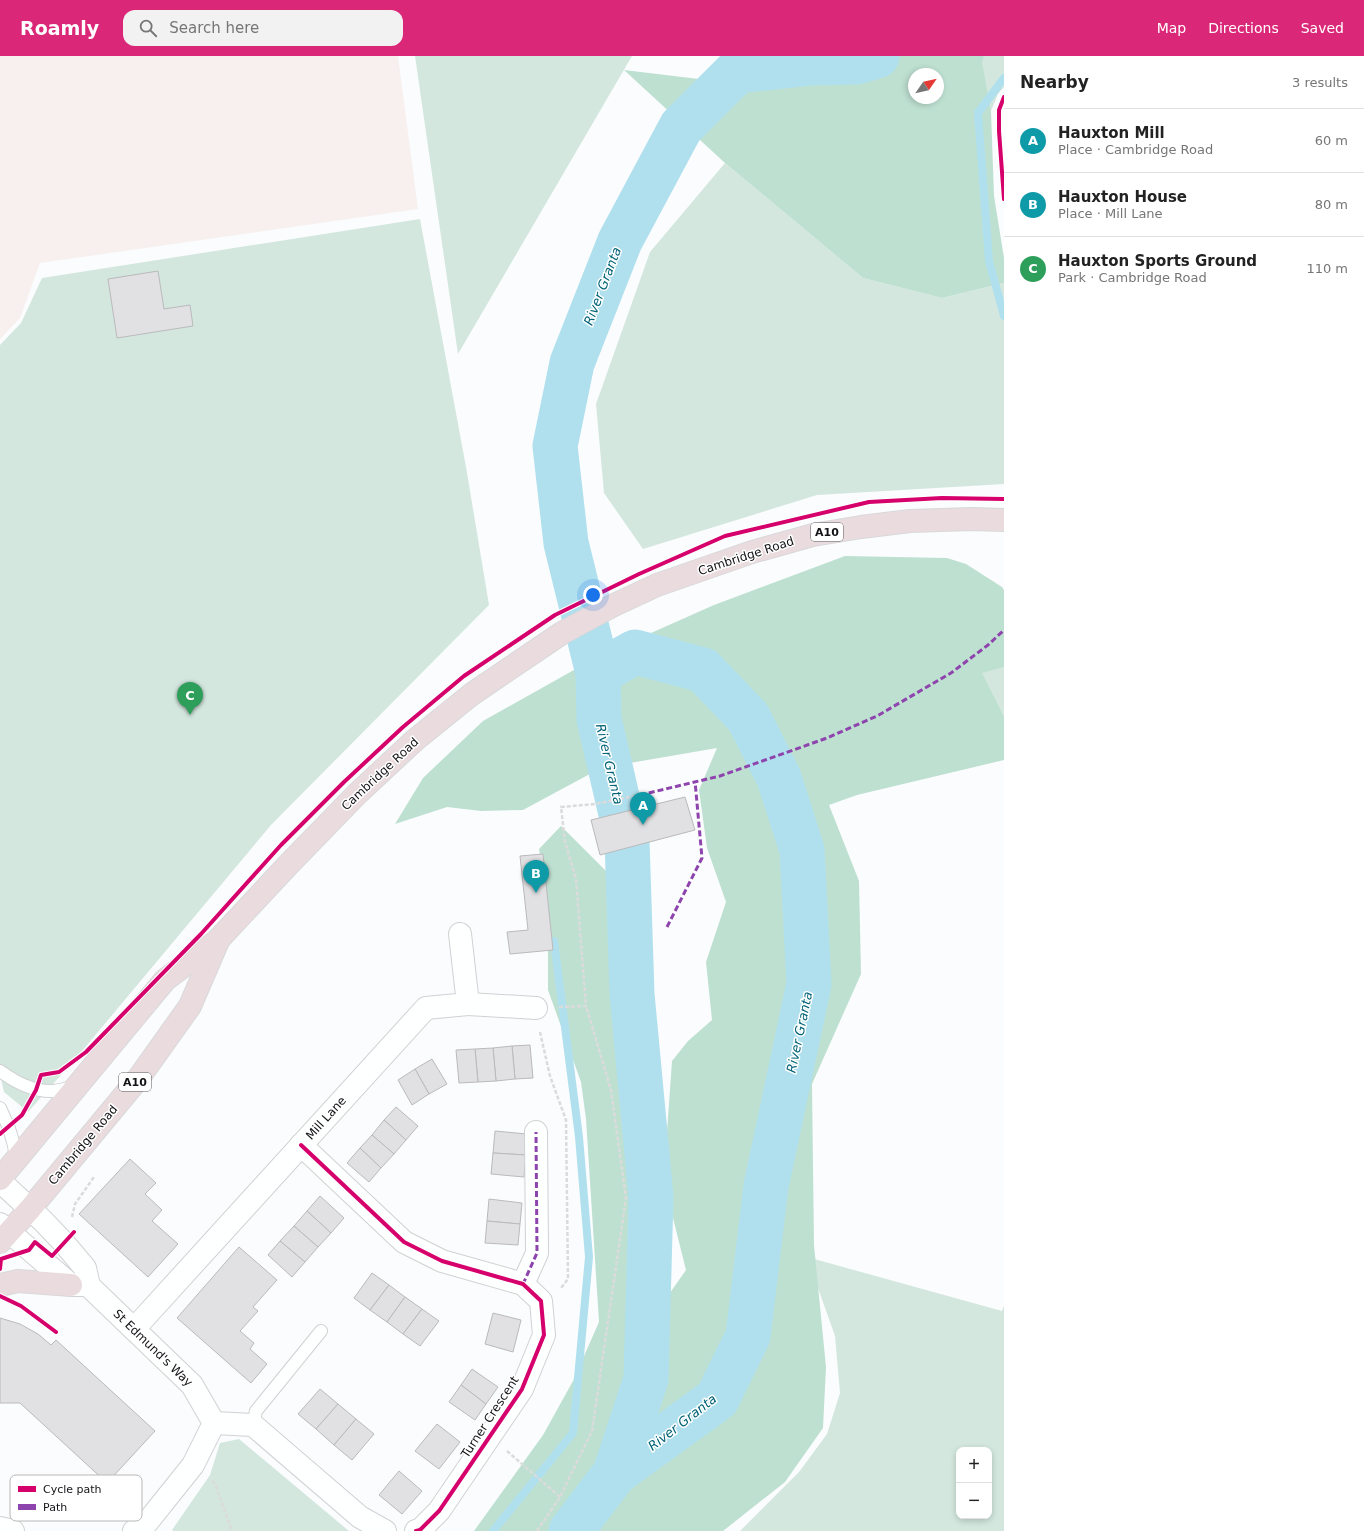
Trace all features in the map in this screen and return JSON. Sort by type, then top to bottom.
[{"type":"highway","name":"Cambridge Road","points":[[0,1180],[16,1158],[166,980],[218,940],[357,794],[415,740],[472,694],[562,633],[612,606],[657,585],[752,552],[814,535],[910,521],[972,519],[1004,520]]},
{"type":"highway","name":"Cambridge Road","points":[[3,1233],[30,1208],[138,1079],[190,1006],[218,940]]},
{"type":"highway","points":[[0,1285],[18,1281],[80,1285]]},
{"type":"street","points":[[460,934],[468,1004]]},
{"type":"street","name":"Mill Lane","points":[[134,1330],[426,1008],[468,1004],[536,1008]]},
{"type":"street","points":[[523,1284],[537,1253],[536,1132]]},
{"type":"street","name":"Turner Crescent","points":[[301,1145],[404,1242],[442,1261],[523,1284],[541,1301],[544,1335],[522,1389],[440,1511],[420,1530],[416,1531]]},
{"type":"street","points":[[0,1180],[64,1243],[85,1268],[80,1285]]},
{"type":"street","name":"St Edmund's Way","points":[[3,1233],[80,1285],[134,1330],[192,1385],[214,1423]]},
{"type":"street","points":[[143,1529],[193,1465],[214,1423],[253,1426],[360,1517],[384,1531]]},
{"type":"street","points":[[0,1528],[13,1531]]},
{"type":"lane","points":[[0,1071],[36,1090],[53,1091],[78,1086]]},
{"type":"lane","points":[[0,1108],[15,1143],[16,1158]]},
{"type":"lane","points":[[253,1426],[256,1411],[321,1332]]},
{"type":"path","points":[[537,1531],[560,1497],[592,1431],[626,1198],[611,1090],[586,1006],[576,879],[565,842],[561,807],[595,804],[640,795]]},
{"type":"path","points":[[570,1006],[586,1006]]},
{"type":"path","points":[[75,1204],[94,1177]]},
{"type":"path","points":[[502,1446],[560,1497]]},
{"type":"path","points":[[193,1465],[215,1484],[232,1531]]},
{"type":"shaded area","points":[[0,56],[398,56],[418,209],[40,263],[20,318],[0,339]]},
{"type":"green space","points":[[415,56],[632,56],[458,354]]},
{"type":"green space","points":[[791,56],[984,56],[982,62],[991,111],[994,196],[1004,258],[1004,283],[942,298],[863,278],[725,163],[624,70],[699,79],[728,63]]},
{"type":"green space","points":[[984,56],[1004,56],[1004,87],[998,94],[991,111],[981,62]]},
{"type":"green space","points":[[725,163],[863,278],[942,298],[1004,283],[1004,484],[817,495],[643,549],[604,493],[596,404],[650,252]]},
{"type":"green space","points":[[420,219],[466,467],[489,605],[271,825],[77,1057],[28,1112],[4,1092],[0,1075],[0,345],[21,323],[42,278]]},
{"type":"green space","points":[[845,556],[947,558],[966,564],[1002,587],[1004,590],[1004,667],[982,673],[1004,716],[1004,760],[857,795],[829,805],[859,881],[861,974],[812,1084],[814,1245],[826,1367],[823,1428],[785,1482],[723,1531],[474,1531],[543,1435],[573,1381],[599,1322],[586,1119],[581,1082],[548,990],[548,902],[539,849],[561,826],[607,872],[648,890],[628,964],[656,1023],[634,1164],[638,1205],[637,1272],[658,1310],[686,1270],[671,1210],[666,1146],[672,1061],[688,1041],[712,1020],[706,962],[726,902],[707,848],[699,790],[717,748],[601,768],[523,810],[481,811],[447,807],[395,824],[423,778],[483,721],[597,657],[714,605]]},
{"type":"green space","points":[[1004,667],[1004,716],[981,672]]},
{"type":"green space","points":[[807,1257],[1002,1311],[1004,1306],[1004,1531],[740,1531],[799,1472],[827,1434],[840,1393],[835,1336]]},
{"type":"green space","points":[[239,1439],[349,1531],[173,1531],[172,1530],[210,1475],[220,1443]]},
{"type":"building","points":[[158,271],[164,309],[190,305],[193,326],[117,338],[108,279]]},
{"type":"building","points":[[685,797],[695,830],[600,855],[591,820]]},
{"type":"building","points":[[543,854],[553,950],[510,954],[507,932],[528,930],[520,856]]},
{"type":"building","points":[[530,1045],[533,1078],[515,1079],[512,1046]]},
{"type":"building","points":[[512,1046],[515,1079],[496,1081],[493,1048]]},
{"type":"building","points":[[493,1048],[496,1081],[478,1082],[475,1049]]},
{"type":"building","points":[[475,1049],[478,1082],[459,1083],[456,1050]]},
{"type":"building","points":[[432,1059],[447,1084],[429,1094],[415,1069]]},
{"type":"building","points":[[415,1069],[429,1094],[412,1105],[398,1080]]},
{"type":"building","points":[[396,1107],[418,1126],[406,1140],[384,1120]]},
{"type":"building","points":[[384,1120],[406,1140],[394,1154],[372,1135]]},
{"type":"building","points":[[495,1131],[527,1134],[526,1155],[493,1153]]},
{"type":"building","points":[[372,1135],[394,1154],[381,1168],[360,1148]]},
{"type":"building","points":[[360,1148],[381,1168],[369,1182],[347,1163]]},
{"type":"building","points":[[493,1153],[526,1155],[524,1177],[491,1174]]},
{"type":"building","points":[[130,1159],[156,1183],[145,1194],[162,1210],[152,1221],[178,1244],[148,1277],[79,1214]]},
{"type":"building","points":[[320,1196],[344,1218],[331,1233],[307,1211]]},
{"type":"building","points":[[489,1199],[522,1203],[520,1224],[487,1221]]},
{"type":"building","points":[[307,1211],[331,1233],[318,1247],[294,1226]]},
{"type":"building","points":[[487,1221],[520,1224],[518,1245],[485,1243]]},
{"type":"building","points":[[294,1226],[318,1247],[305,1262],[280,1241]]},
{"type":"building","points":[[280,1241],[305,1262],[292,1277],[268,1255]]},
{"type":"building","points":[[239,1247],[277,1280],[253,1307],[258,1311],[240,1331],[254,1343],[250,1349],[267,1364],[251,1383],[177,1318]]},
{"type":"building","points":[[372,1273],[389,1285],[370,1310],[354,1298]]},
{"type":"building","points":[[389,1285],[405,1297],[387,1322],[370,1310]]},
{"type":"building","points":[[405,1297],[422,1309],[403,1334],[387,1322]]},
{"type":"building","points":[[422,1309],[439,1321],[420,1346],[403,1334]]},
{"type":"building","points":[[493,1313],[521,1320],[513,1352],[485,1344]]},
{"type":"building","points":[[0,1318],[20,1324],[38,1334],[51,1345],[56,1340],[155,1431],[114,1475],[98,1475],[20,1403],[0,1403]]},
{"type":"building","points":[[472,1369],[498,1387],[486,1404],[461,1385]]},
{"type":"building","points":[[461,1385],[486,1404],[475,1420],[449,1402]]},
{"type":"building","points":[[320,1389],[338,1404],[316,1429],[298,1414]]},
{"type":"building","points":[[338,1404],[356,1419],[334,1445],[316,1429]]},
{"type":"building","points":[[356,1419],[374,1434],[352,1460],[334,1445]]},
{"type":"building","points":[[437,1424],[460,1442],[439,1469],[415,1451]]},
{"type":"building","points":[[399,1471],[422,1491],[402,1514],[379,1495]]},
{"type":"waterway","name":"River Granta","points":[[571,1531],[615,1473],[646,1379],[651,1197],[632,994],[627,840],[599,719],[598,673],[566,543],[555,446],[572,363],[620,241],[681,127],[737,71],[811,63],[857,62],[877,56]]},
{"type":"waterway","points":[[1004,78],[978,113],[989,261],[1004,316]]},
{"type":"waterway","name":"River Granta","points":[[598,673],[635,652],[703,670],[748,717],[779,778],[802,850],[809,984],[766,1186],[748,1336],[717,1399],[615,1473]]},
{"type":"waterway","points":[[493,1531],[573,1433],[589,1257],[579,1137],[554,941]]},
{"type":"marked path","points":[[640,795],[720,776],[827,738],[877,716],[951,673],[988,645],[1004,630]]},
{"type":"marked path","points":[[667,927],[702,858],[695,781]]},
{"type":"marked path","points":[[523,1284],[537,1253],[536,1132]]},
{"type":"cycle path","points":[[1004,97],[999,110],[1004,199]]},
{"type":"cycle path","points":[[0,1134],[22,1115],[36,1090],[41,1075],[59,1072],[86,1052],[201,934],[281,845],[344,782],[403,727],[464,676],[555,615],[639,574],[725,536],[869,502],[942,498],[1004,499]]},
{"type":"cycle path","points":[[301,1145],[404,1242],[442,1261],[523,1284],[541,1301],[544,1335],[522,1389],[439,1511],[420,1530],[416,1531]]},
{"type":"cycle path","points":[[0,1269],[1,1259],[29,1250],[35,1242],[52,1256],[74,1232]]},
{"type":"cycle path","points":[[0,1296],[21,1306],[56,1332]]},
{"type":"place","name":"Hauxton Sports Ground","points":[[190,715]]},
{"type":"place","name":"Hauxton Mill","points":[[643,825]]},
{"type":"place","name":"Hauxton House","points":[[536,893]]}]
